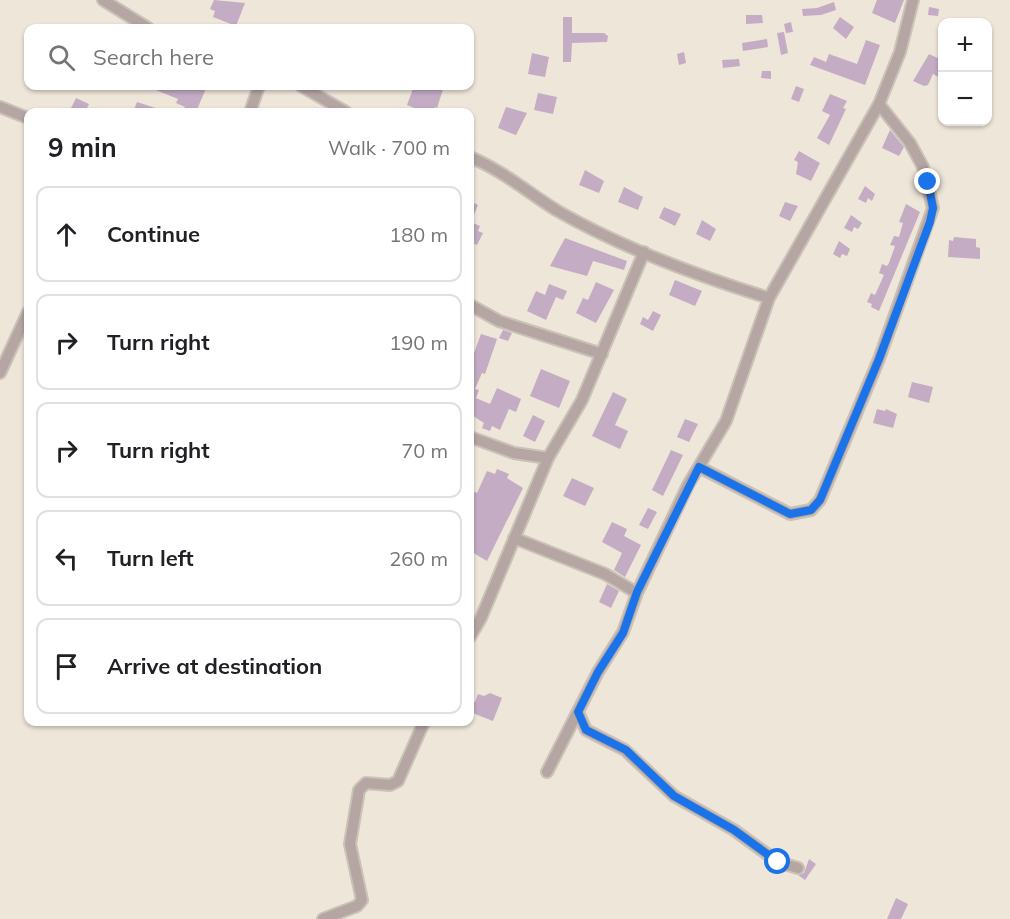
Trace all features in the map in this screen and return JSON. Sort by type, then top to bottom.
[{"type":"street","points":[[103,0],[142,24]]},
{"type":"street","points":[[547,772],[598,672],[623,633],[637,592],[699,467],[726,421],[769,298],[879,104],[900,52],[913,0]]},
{"type":"street","points":[[251,108],[258,90]]},
{"type":"street","points":[[308,90],[339,108]]},
{"type":"street","points":[[699,467],[790,514],[811,510],[820,500],[879,359],[933,208],[923,167],[910,143],[879,104]]},
{"type":"street","points":[[0,106],[24,116]]},
{"type":"street","points":[[474,159],[496,168],[556,210],[644,252],[702,277],[769,298]]},
{"type":"street","points":[[474,630],[548,458],[582,400],[644,252]]},
{"type":"street","points":[[474,308],[499,321],[602,354]]},
{"type":"street","points":[[0,374],[24,321]]},
{"type":"street","points":[[474,438],[532,458],[548,458]]},
{"type":"street","points":[[514,538],[605,574],[637,592]]},
{"type":"street","points":[[578,712],[586,730],[626,750],[674,796],[734,830],[778,862],[798,868]]},
{"type":"street","points":[[323,919],[357,906],[362,900],[350,844],[359,790],[366,783],[390,785],[398,781],[422,726]]},
{"type":"building","points":[[214,0],[245,3],[237,24],[213,17],[215,11],[210,9]]},
{"type":"building","points":[[877,0],[904,0],[895,23],[872,13]]},
{"type":"building","points":[[834,2],[836,10],[821,15],[803,16],[802,9],[817,8]]},
{"type":"building","points":[[929,7],[939,9],[938,16],[928,15]]},
{"type":"building","points":[[746,15],[762,15],[763,23],[746,24]]},
{"type":"building","points":[[563,17],[572,17],[572,33],[604,33],[608,36],[607,42],[572,43],[571,62],[563,62]]},
{"type":"building","points":[[840,17],[854,27],[846,39],[833,28]]},
{"type":"building","points":[[791,22],[793,32],[786,33],[784,24]]},
{"type":"building","points":[[784,32],[788,53],[781,55],[777,33]]},
{"type":"building","points":[[767,39],[768,47],[743,51],[742,43]]},
{"type":"building","points":[[866,40],[880,45],[865,85],[810,65],[814,57],[826,62],[829,54],[857,64]]},
{"type":"building","points":[[684,52],[686,63],[679,65],[677,54]]},
{"type":"building","points":[[532,53],[549,57],[545,77],[528,74]]},
{"type":"building","points":[[929,54],[938,58],[938,77],[933,74],[928,85],[924,86],[913,81]]},
{"type":"building","points":[[739,59],[740,66],[723,68],[722,60]]},
{"type":"building","points":[[762,71],[771,71],[771,79],[761,78]]},
{"type":"building","points":[[796,86],[804,89],[799,102],[791,99]]},
{"type":"building","points":[[156,90],[205,90],[198,108],[184,108],[176,103],[178,99]]},
{"type":"building","points":[[413,90],[443,90],[437,108],[414,108],[407,105]]},
{"type":"building","points":[[538,93],[557,97],[553,114],[534,110]]},
{"type":"building","points":[[830,94],[847,101],[843,108],[846,109],[829,145],[817,138],[830,115],[822,111]]},
{"type":"building","points":[[76,98],[89,104],[87,108],[71,108]]},
{"type":"building","points":[[137,102],[156,108],[135,108]]},
{"type":"building","points":[[506,107],[527,113],[516,135],[498,128]]},
{"type":"building","points":[[890,130],[904,147],[899,156],[882,148]]},
{"type":"building","points":[[799,151],[820,163],[811,181],[796,174],[798,162],[794,160]]},
{"type":"building","points":[[585,170],[604,181],[599,193],[579,185]]},
{"type":"building","points":[[865,186],[875,194],[872,201],[868,198],[866,203],[858,199]]},
{"type":"building","points":[[624,187],[643,197],[638,210],[618,202]]},
{"type":"building","points":[[785,202],[798,206],[790,221],[779,216]]},
{"type":"building","points":[[474,203],[478,205],[474,214]]},
{"type":"building","points":[[906,204],[920,212],[879,311],[867,302],[871,293],[875,295],[884,275],[879,273],[882,264],[887,266],[889,263],[895,246],[890,245],[894,236],[899,237],[903,223],[899,222]]},
{"type":"building","points":[[664,207],[681,214],[675,226],[659,218]]},
{"type":"building","points":[[851,215],[862,223],[858,229],[854,227],[852,232],[844,228]]},
{"type":"building","points":[[702,220],[716,229],[710,241],[696,234]]},
{"type":"building","points":[[474,223],[480,226],[478,231],[483,233],[477,245],[474,244]]},
{"type":"building","points":[[954,237],[976,239],[976,247],[980,248],[980,259],[948,257],[949,240],[953,241]]},
{"type":"building","points":[[565,238],[627,261],[624,270],[593,261],[587,276],[550,266]]},
{"type":"building","points":[[839,241],[850,249],[847,256],[842,254],[840,258],[833,254]]},
{"type":"building","points":[[675,280],[702,291],[695,306],[669,295]]},
{"type":"building","points":[[596,282],[614,290],[596,323],[576,313],[583,298],[588,300]]},
{"type":"building","points":[[549,284],[567,291],[563,300],[556,297],[546,320],[527,311],[536,291],[545,295]]},
{"type":"building","points":[[653,311],[661,315],[653,331],[640,324],[643,317],[648,320]]},
{"type":"building","points":[[503,330],[512,333],[508,341],[499,338]]},
{"type":"building","points":[[481,334],[497,339],[485,374],[482,373],[475,389],[479,390],[476,398],[490,404],[497,388],[521,399],[516,412],[509,409],[500,430],[492,426],[490,431],[482,428],[484,423],[474,417],[474,353]]},
{"type":"building","points":[[541,369],[570,381],[559,408],[530,396]]},
{"type":"building","points":[[912,382],[933,387],[929,403],[908,397]]},
{"type":"building","points":[[613,392],[627,399],[615,425],[628,431],[620,449],[592,436]]},
{"type":"building","points":[[877,409],[885,411],[886,409],[897,414],[893,428],[873,423]]},
{"type":"building","points":[[533,415],[545,421],[535,442],[523,436]]},
{"type":"building","points":[[685,419],[698,424],[689,442],[677,437]]},
{"type":"building","points":[[671,450],[683,455],[663,496],[652,490]]},
{"type":"building","points":[[497,469],[509,474],[507,478],[523,488],[487,561],[474,553],[474,492],[477,493],[487,471],[495,474]]},
{"type":"building","points":[[572,478],[594,488],[585,506],[563,496]]},
{"type":"building","points":[[648,508],[657,512],[648,529],[639,525]]},
{"type":"building","points":[[612,522],[627,529],[624,536],[641,545],[625,577],[614,570],[622,553],[602,542]]},
{"type":"building","points":[[607,584],[619,591],[611,608],[599,602]]},
{"type":"building","points":[[490,693],[502,698],[493,721],[474,714],[474,702],[478,694],[484,696]]},
{"type":"building","points":[[809,859],[816,864],[805,880],[798,875],[804,873]]},
{"type":"building","points":[[896,898],[908,904],[901,919],[887,919]]},
{"type":"route","points":[[778,862],[734,830],[674,796],[626,750],[586,730],[578,712],[598,672],[623,633],[637,592],[688,485],[699,467],[790,514],[800,514],[811,510],[820,500],[879,359],[930,222],[933,208],[928,182]]}]
